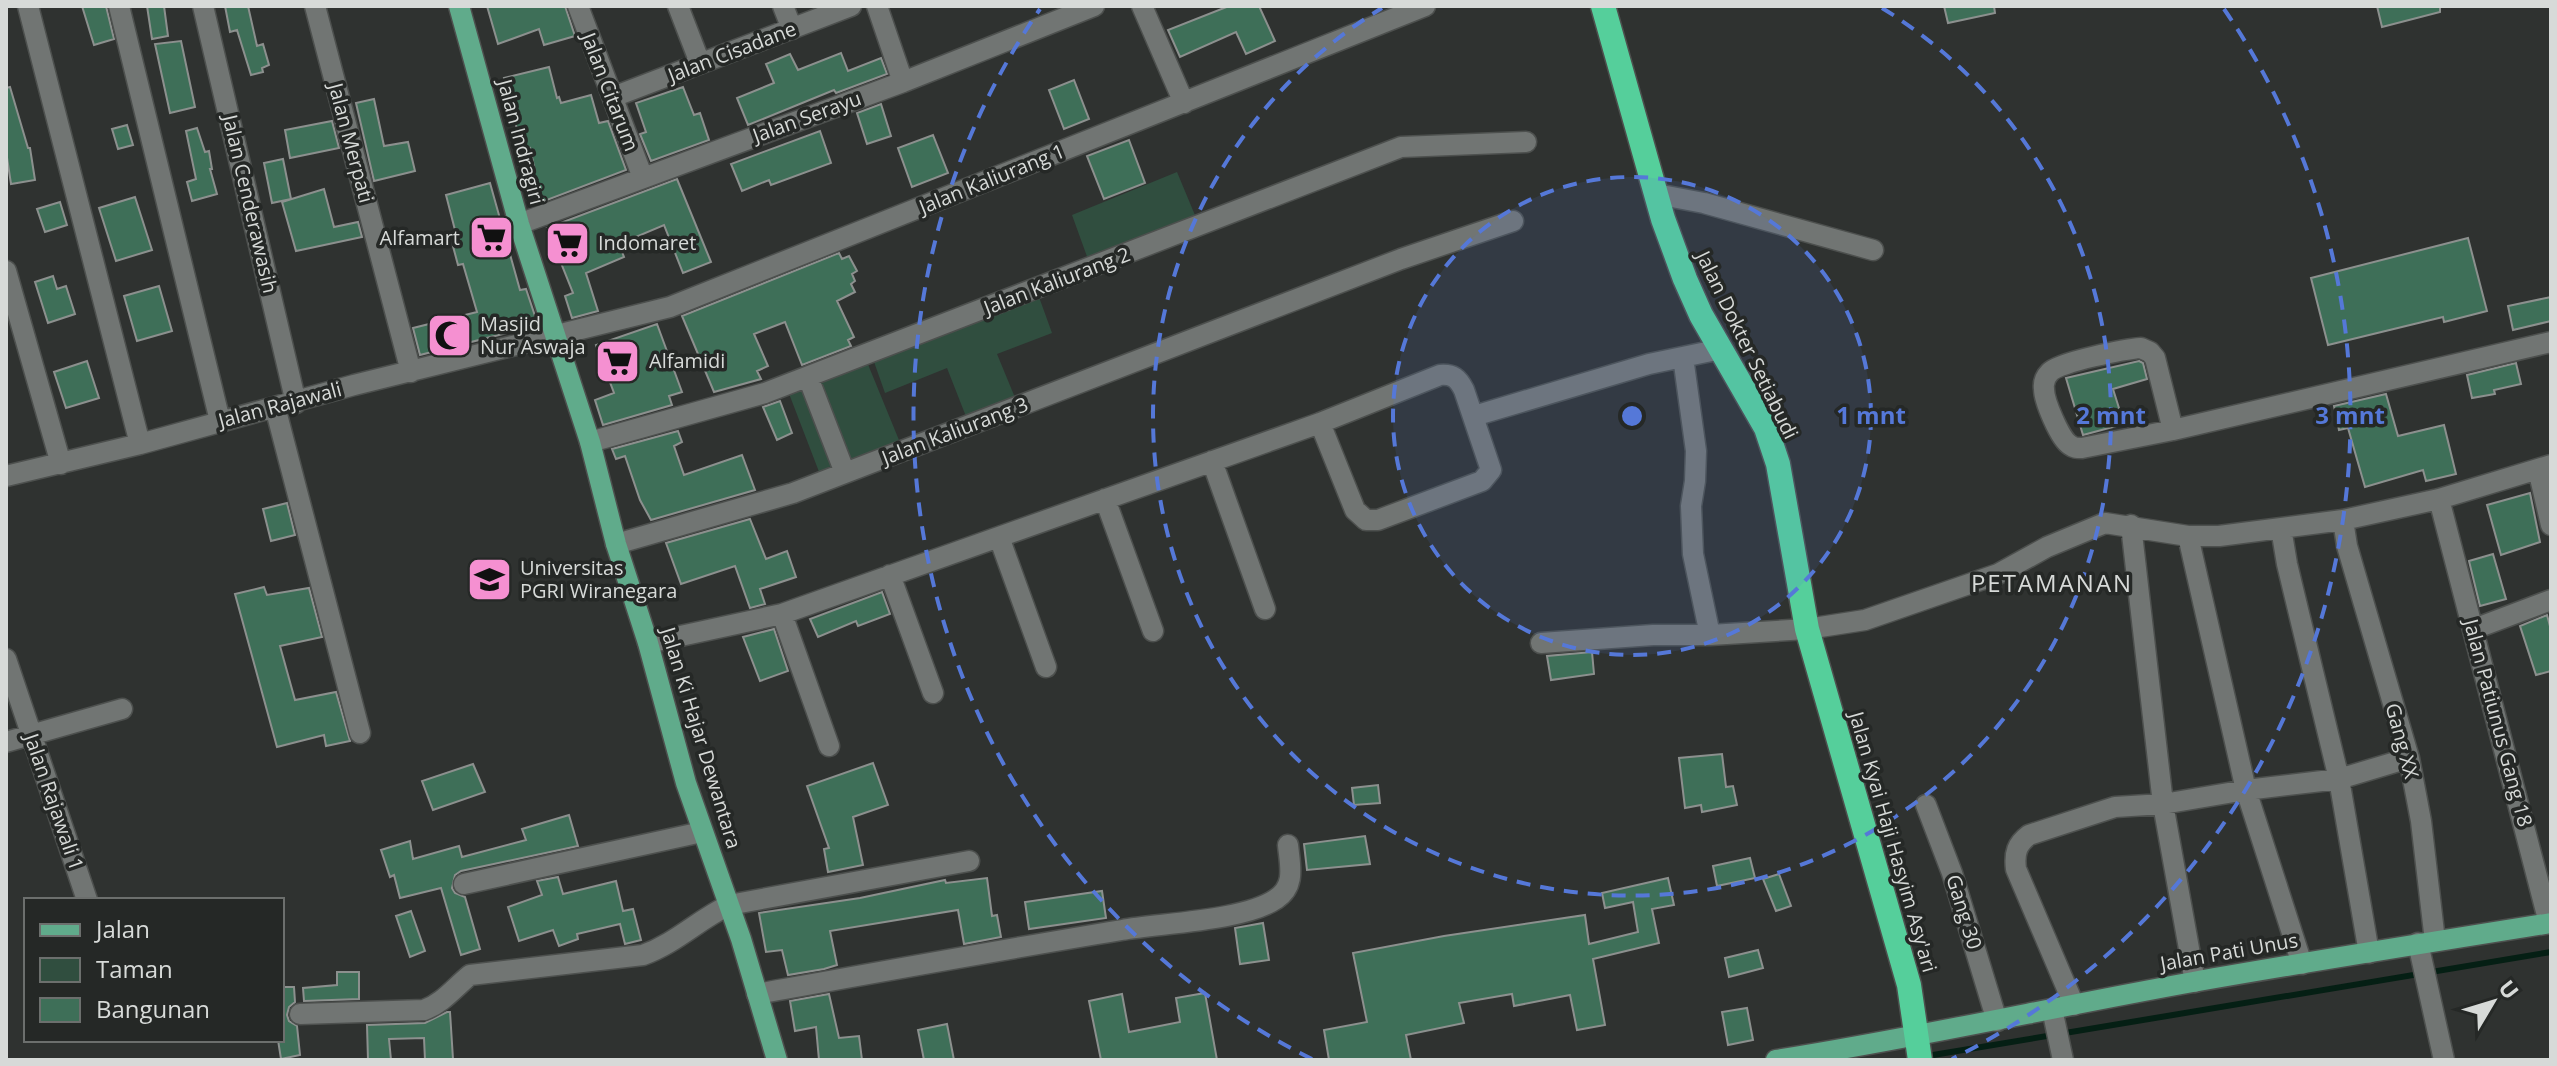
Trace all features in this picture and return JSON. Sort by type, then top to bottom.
[{"type":"highway","name":"Jalan Dokter Setiabudi","points":[[1603,6],[1656,194],[1685,279],[1766,428],[1778,464],[1807,629],[1820,675]]},
{"type":"highway","name":"Jalan Kyai Haji Hasyim Asy'ari","points":[[1820,675],[1909,985],[1918,1046]]},
{"type":"main road","name":"Jalan Indragiri","points":[[459,6],[519,224],[554,336]]},
{"type":"main road","name":"Jalan Ki Hajar Dewantara","points":[[554,336],[590,442],[616,544],[702,832],[727,899],[777,1060]]},
{"type":"main road","name":"Jalan Pati Unus","points":[[1776,1060],[1918,1046],[1997,1021],[2052,1009],[2550,923]]},
{"type":"street","points":[[28,6],[140,444]]},
{"type":"street","points":[[119,6],[220,421]]},
{"type":"street","name":"Jalan Cenderawasih","points":[[203,6],[285,405],[360,733]]},
{"type":"street","name":"Jalan Citarum","points":[[578,6],[643,178]]},
{"type":"street","points":[[678,6],[700,63]]},
{"type":"street","points":[[783,6],[792,29]]},
{"type":"street","name":"Jalan Cisadane","points":[[613,97],[851,6]]},
{"type":"street","points":[[877,6],[903,82]]},
{"type":"street","name":"Jalan Serayu","points":[[519,224],[903,82],[1094,6]]},
{"type":"street","points":[[1142,6],[1184,103]]},
{"type":"street","name":"Jalan Kaliurang 1","points":[[554,336],[670,307],[1425,6]]},
{"type":"street","name":"Jalan Merpati","points":[[317,7],[411,372]]},
{"type":"street","name":"Jalan Kaliurang 2","points":[[590,442],[765,393],[1401,147],[1526,142]]},
{"type":"street","points":[[1656,194],[1704,203],[1873,250]]},
{"type":"street","name":"Jalan Kaliurang 3","points":[[616,544],[793,493],[1401,259],[1513,221]]},
{"type":"street","points":[[6,271],[61,464]]},
{"type":"street","name":"Jalan Rajawali","points":[[6,476],[554,336]]},
{"type":"street","points":[[2173,430],[2155,358],[2141,348],[2067,364],[2054,368],[2047,375],[2043,386],[2045,394],[2066,443],[2073,447],[2094,446],[2173,430],[2551,342]]},
{"type":"street","points":[[1474,416],[1584,382],[1721,349]]},
{"type":"street","points":[[1683,357],[1696,451],[1691,506],[1693,554],[1710,635]]},
{"type":"street","points":[[648,643],[782,614],[1320,423],[1391,392],[1440,375],[1451,374],[1459,381],[1491,470],[1482,481],[1378,520],[1366,520],[1355,510],[1320,423]]},
{"type":"street","points":[[808,377],[845,473]]},
{"type":"street","points":[[1212,461],[1265,609]]},
{"type":"street","points":[[1541,643],[1807,629],[1865,620],[1998,574],[2047,547],[2105,523],[2188,536],[2345,532],[2441,511],[2543,478],[2551,525]]},
{"type":"street","points":[[1105,499],[1153,631]]},
{"type":"street","name":"Jalan Patiunus Gang 18","points":[[2441,511],[2550,923]]},
{"type":"street","points":[[2131,525],[2163,804],[2195,982]]},
{"type":"street","name":"Gang XX","points":[[2345,532],[2409,758],[2421,821],[2427,942],[2424,975],[2444,1060]]},
{"type":"street","points":[[2283,535],[2287,564],[2339,779],[2369,953]]},
{"type":"street","points":[[2188,536],[2246,790],[2302,964]]},
{"type":"street","points":[[999,537],[1046,667]]},
{"type":"street","points":[[890,575],[933,693]]},
{"type":"street","points":[[2474,629],[2551,600]]},
{"type":"street","points":[[782,614],[829,746]]},
{"type":"street","name":"Jalan Rajawali 1","points":[[6,659],[86,898]]},
{"type":"street","points":[[6,742],[122,709]]},
{"type":"street","points":[[2074,1005],[2016,869],[2014,856],[2020,842],[2029,835],[2115,807],[2163,804],[2339,779],[2409,758]]},
{"type":"street","name":"Gang 30","points":[[1926,805],[1952,873],[1997,1021]]},
{"type":"street","points":[[464,884],[702,832]]},
{"type":"street","points":[[757,994],[1246,911],[1272,902],[1286,889],[1292,878],[1288,845]]},
{"type":"street","points":[[300,1014],[424,1010],[439,1004],[470,975],[643,955],[664,948],[727,899],[969,861]]},
{"type":"street","points":[[2052,1009],[2063,1060]]},
{"type":"green space","points":[[1177,172],[1197,220],[1089,262],[1072,215]]},
{"type":"green space","points":[[1039,297],[1052,333],[997,354],[1016,400],[967,419],[947,368],[885,393],[873,359]]},
{"type":"green space","points":[[867,362],[901,445],[821,477],[788,391]]},
{"type":"building","points":[[82,6],[106,6],[114,39],[94,45]]},
{"type":"building","points":[[147,6],[164,6],[168,36],[152,39]]},
{"type":"building","points":[[225,6],[248,6],[257,46],[263,44],[269,65],[262,68],[263,72],[251,75],[237,30],[230,32]]},
{"type":"building","points":[[487,6],[565,6],[575,36],[544,45],[539,29],[498,44]]},
{"type":"building","points":[[1229,6],[1259,6],[1275,41],[1246,54],[1236,32],[1180,57],[1168,30]]},
{"type":"building","points":[[1944,6],[1994,6],[1995,13],[1948,23]]},
{"type":"building","points":[[2377,6],[2440,6],[2440,12],[2382,27]]},
{"type":"building","points":[[181,41],[195,107],[170,113],[155,44]]},
{"type":"building","points":[[841,53],[848,71],[881,58],[887,74],[836,93],[834,90],[748,125],[737,98],[774,83],[766,64],[790,54],[798,70]]},
{"type":"building","points":[[549,67],[561,103],[591,95],[599,123],[608,121],[626,170],[539,203],[531,175],[535,171],[530,148],[524,149],[520,141],[504,78]]},
{"type":"building","points":[[1074,80],[1089,119],[1064,129],[1049,90]]},
{"type":"building","points":[[10,87],[30,148],[35,180],[11,184],[6,151],[6,88]]},
{"type":"building","points":[[683,87],[694,115],[700,113],[709,140],[651,161],[640,134],[646,132],[636,103]]},
{"type":"building","points":[[374,99],[384,146],[408,142],[415,171],[374,181],[356,103]]},
{"type":"building","points":[[881,104],[891,136],[867,144],[857,113]]},
{"type":"building","points":[[332,121],[339,148],[290,158],[285,130]]},
{"type":"building","points":[[127,125],[133,145],[118,149],[112,129]]},
{"type":"building","points":[[197,128],[205,152],[209,151],[217,194],[192,201],[187,182],[196,179],[186,131]]},
{"type":"building","points":[[820,131],[831,163],[771,185],[769,180],[742,191],[731,164]]},
{"type":"building","points":[[933,135],[948,173],[912,187],[898,148]]},
{"type":"building","points":[[1129,140],[1145,183],[1104,199],[1087,156]]},
{"type":"building","points":[[283,159],[291,199],[272,203],[264,163]]},
{"type":"building","points":[[677,179],[711,262],[683,273],[664,225],[619,244],[624,257],[586,273],[598,311],[572,318],[565,296],[573,293],[547,228]]},
{"type":"building","points":[[490,183],[520,290],[526,289],[538,325],[420,355],[413,328],[477,312],[463,264],[458,265],[450,235],[456,234],[446,195]]},
{"type":"building","points":[[324,189],[334,227],[358,222],[362,237],[296,251],[282,202]]},
{"type":"building","points":[[135,197],[152,250],[116,261],[99,208]]},
{"type":"building","points":[[60,202],[67,225],[45,232],[37,209]]},
{"type":"building","points":[[2468,238],[2487,311],[2444,322],[2443,317],[2328,345],[2311,278]]},
{"type":"building","points":[[839,253],[842,259],[849,256],[857,271],[852,274],[855,281],[851,284],[855,292],[837,301],[854,337],[848,340],[851,346],[802,365],[785,322],[754,334],[768,366],[757,371],[761,379],[714,392],[682,316]]},
{"type":"building","points":[[53,276],[57,289],[66,286],[75,314],[48,323],[35,282]]},
{"type":"building","points":[[159,286],[172,331],[137,341],[124,296]]},
{"type":"building","points":[[2551,297],[2551,321],[2513,330],[2508,306]]},
{"type":"building","points":[[657,324],[682,392],[669,396],[672,405],[603,425],[595,400],[614,393],[596,345]]},
{"type":"building","points":[[87,361],[99,398],[66,408],[54,372]]},
{"type":"building","points":[[2139,361],[2143,363],[2147,379],[2113,389],[2124,424],[2083,435],[2066,378]]},
{"type":"building","points":[[2516,363],[2521,384],[2494,390],[2495,394],[2472,398],[2467,375]]},
{"type":"building","points":[[2386,394],[2398,436],[2444,425],[2456,474],[2426,481],[2423,470],[2365,487],[2348,428],[2339,430],[2334,406]]},
{"type":"building","points":[[780,401],[792,433],[777,440],[763,407]]},
{"type":"building","points":[[678,431],[682,442],[674,446],[684,475],[742,455],[755,490],[651,520],[640,500],[625,456],[616,459],[612,449]]},
{"type":"building","points":[[2530,493],[2540,542],[2501,555],[2487,505]]},
{"type":"building","points":[[287,503],[295,535],[271,541],[263,509]]},
{"type":"building","points":[[750,519],[766,559],[787,551],[796,577],[760,589],[765,604],[750,608],[735,566],[681,584],[666,543]]},
{"type":"building","points":[[2493,554],[2506,599],[2480,606],[2469,561]]},
{"type":"building","points":[[264,587],[267,595],[309,588],[322,637],[280,646],[295,700],[336,692],[350,741],[326,746],[324,735],[277,747],[235,594]]},
{"type":"building","points":[[882,592],[890,614],[858,626],[856,621],[818,637],[810,619]]},
{"type":"building","points":[[2547,615],[2551,630],[2551,671],[2536,675],[2520,626]]},
{"type":"building","points":[[774,629],[788,671],[760,681],[743,637]]},
{"type":"building","points":[[1592,652],[1594,674],[1551,680],[1547,656]]},
{"type":"building","points":[[1722,754],[1726,787],[1733,786],[1737,805],[1702,812],[1701,805],[1685,808],[1679,758]]},
{"type":"building","points":[[873,763],[888,805],[853,817],[863,865],[828,872],[824,849],[829,848],[807,786]]},
{"type":"building","points":[[473,764],[485,792],[433,810],[422,781]]},
{"type":"building","points":[[1378,785],[1380,803],[1354,805],[1352,788]]},
{"type":"building","points":[[569,815],[578,846],[461,871],[455,875],[452,888],[455,893],[465,897],[480,949],[461,955],[441,888],[400,898],[394,875],[390,877],[381,850],[410,841],[413,859],[459,846],[462,857],[526,840],[522,829]]},
{"type":"building","points":[[1365,836],[1370,864],[1307,870],[1304,844]]},
{"type":"building","points":[[1750,858],[1755,878],[1717,886],[1713,866]]},
{"type":"building","points":[[1779,874],[1791,906],[1776,911],[1763,879]]},
{"type":"building","points":[[558,877],[563,894],[616,881],[623,911],[633,909],[641,940],[625,944],[620,924],[577,934],[578,939],[559,946],[553,930],[519,941],[508,907],[542,895],[537,881]]},
{"type":"building","points":[[987,878],[992,916],[997,915],[1001,937],[964,944],[958,910],[830,931],[837,965],[824,969],[788,975],[782,950],[766,952],[759,913],[860,898],[945,880],[946,883]]},
{"type":"building","points":[[1668,878],[1674,905],[1652,909],[1659,943],[1593,959],[1605,1025],[1577,1030],[1570,995],[1514,1006],[1512,994],[1459,1003],[1464,1023],[1406,1035],[1411,1060],[1329,1060],[1324,1030],[1367,1022],[1353,953],[1585,915],[1589,944],[1638,932],[1633,902],[1605,908],[1602,893]]},
{"type":"building","points":[[1102,891],[1106,918],[1029,929],[1025,902]]},
{"type":"building","points":[[411,911],[425,951],[410,957],[396,916]]},
{"type":"building","points":[[1263,923],[1269,960],[1240,964],[1235,928]]},
{"type":"building","points":[[1758,950],[1763,968],[1729,977],[1725,958]]},
{"type":"building","points":[[337,972],[359,972],[359,999],[304,1001],[303,988],[337,985]]},
{"type":"building","points":[[284,987],[294,987],[295,1002],[289,1007],[287,1015],[289,1021],[297,1026],[300,1055],[281,1059],[278,1042],[284,1042]]},
{"type":"building","points":[[1205,993],[1217,1060],[1101,1060],[1089,1001],[1122,994],[1129,1032],[1180,1022],[1176,998]]},
{"type":"building","points":[[829,994],[839,1038],[859,1036],[862,1060],[819,1060],[816,1027],[795,1031],[790,1001]]},
{"type":"building","points":[[1747,1008],[1753,1040],[1728,1045],[1722,1012]]},
{"type":"building","points":[[450,1012],[453,1059],[425,1060],[424,1038],[389,1039],[391,1060],[368,1060],[367,1025],[425,1023]]},
{"type":"building","points":[[947,1024],[954,1060],[924,1060],[918,1030]]},
{"type":"waterway","points":[[1927,1056],[2551,952]]},
{"type":"place","name":"Alfamart","points":[[491,238]]},
{"type":"place","name":"Indomaret","points":[[567,243]]},
{"type":"place","name":"Masjid Nur Aswaja","points":[[449,335]]},
{"type":"place","name":"Alfamidi","points":[[618,361]]},
{"type":"place","name":"Universitas PGRI Wiranegara","points":[[489,579]]},
{"type":"district","name":"PETAMANAN","points":[[2052,584]]}]
